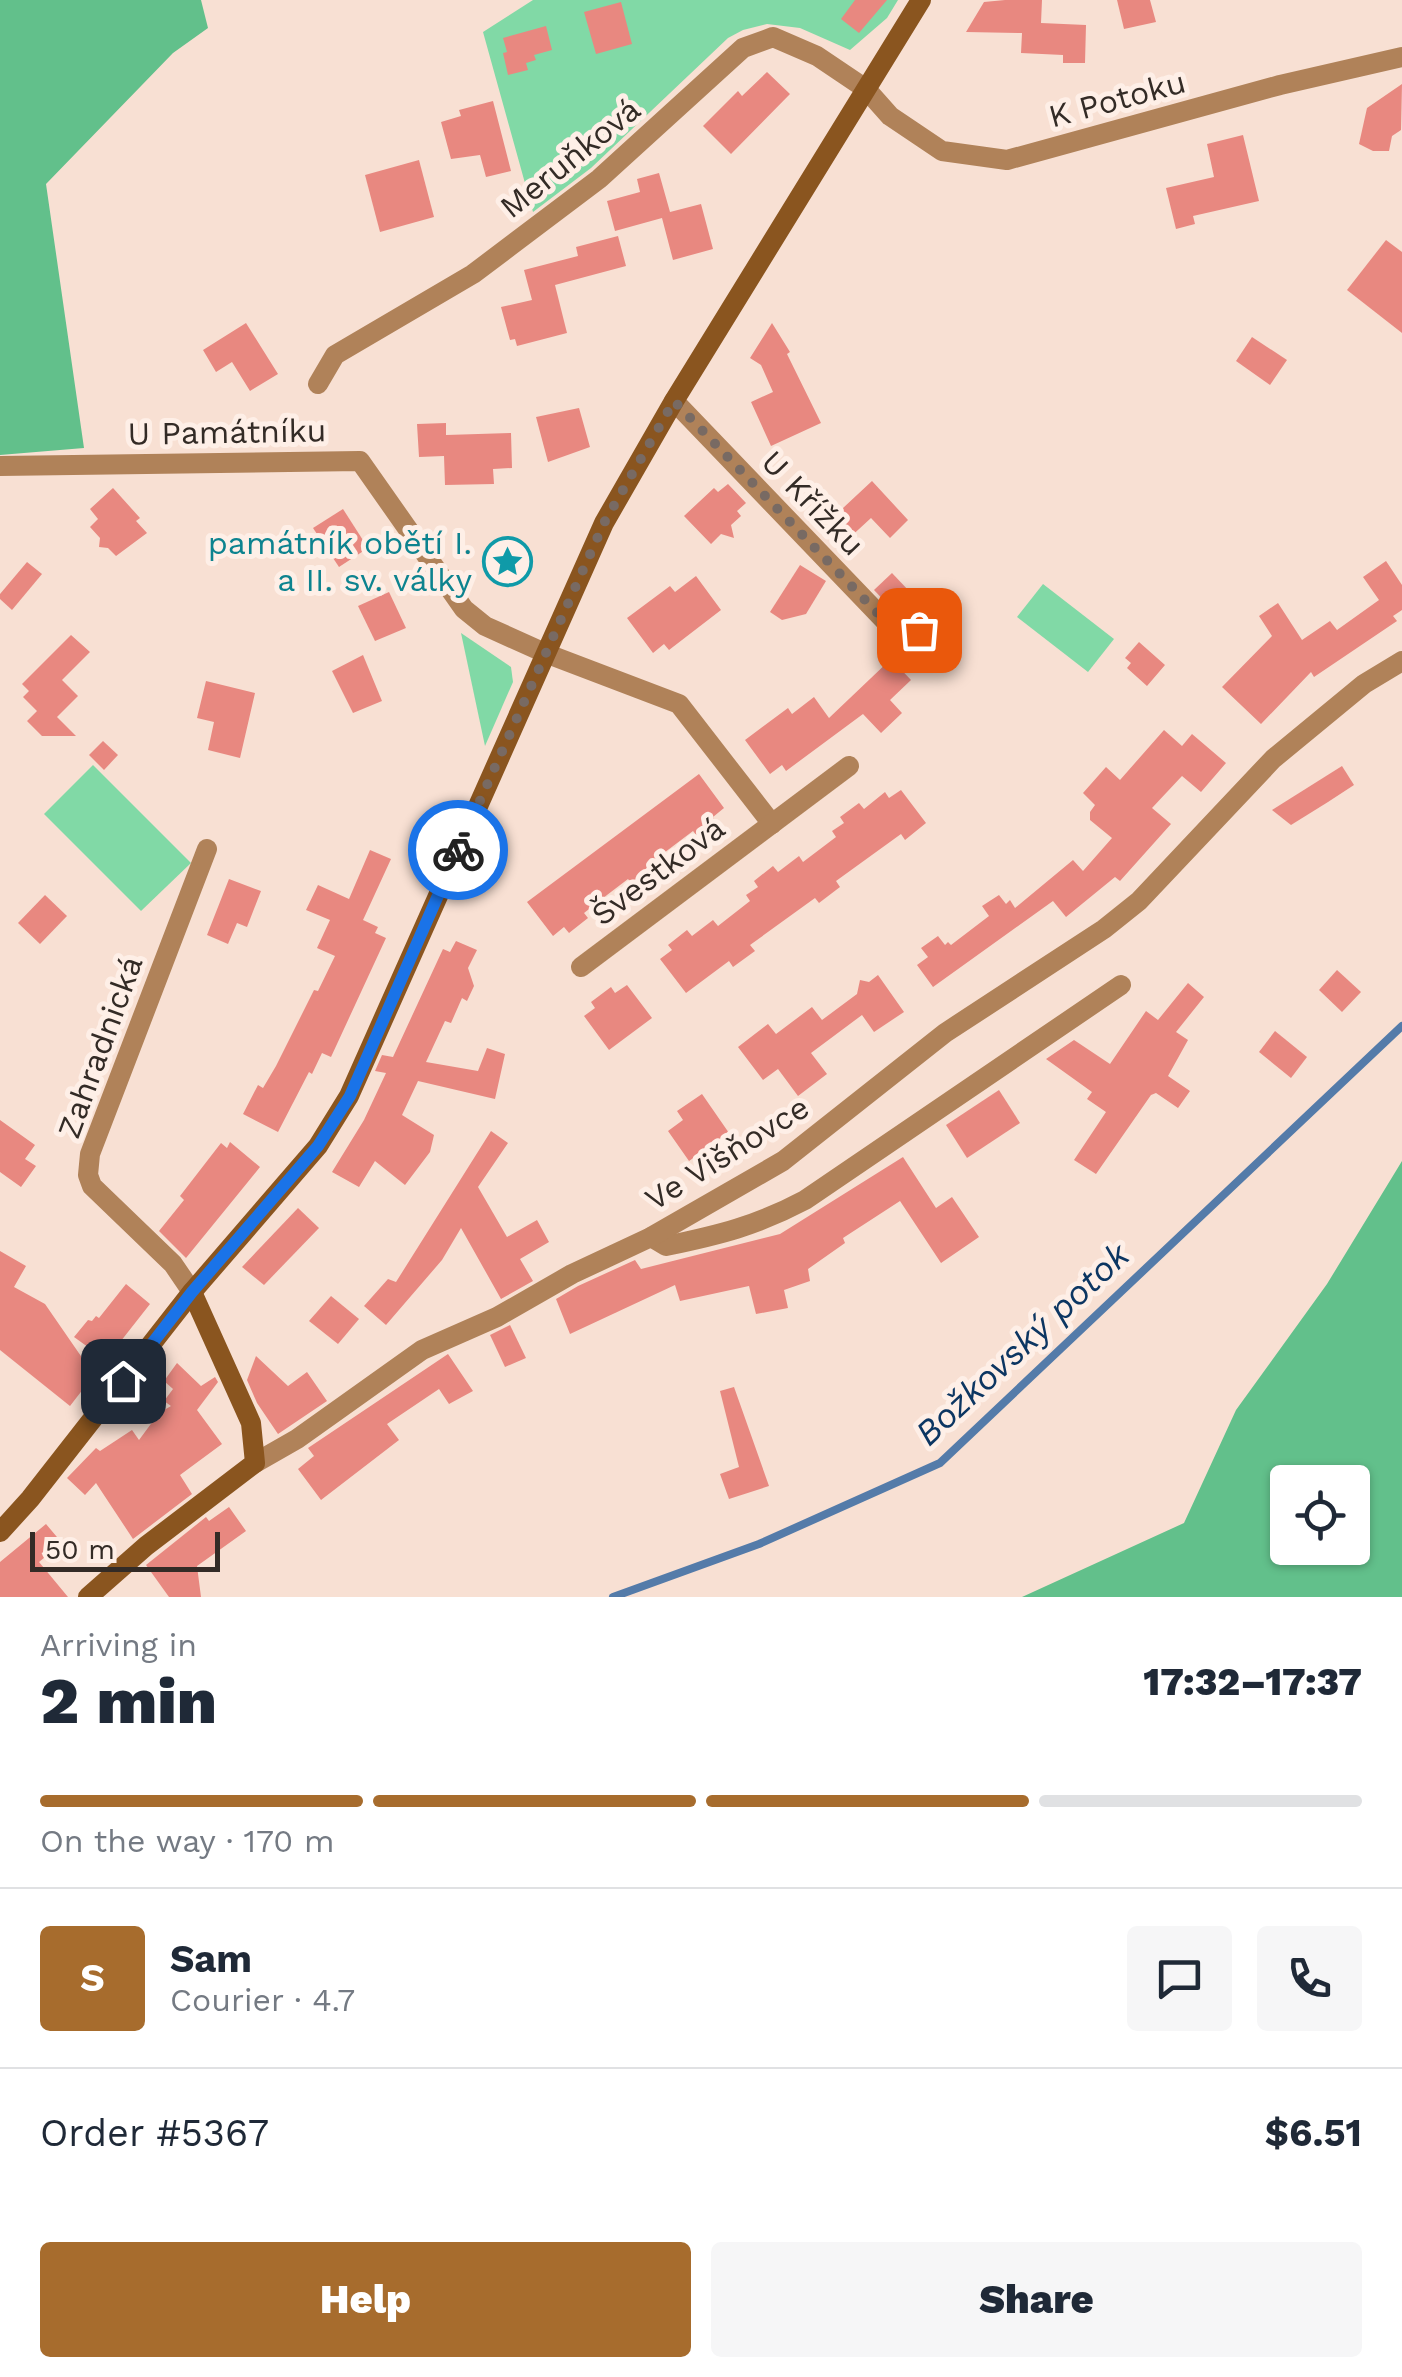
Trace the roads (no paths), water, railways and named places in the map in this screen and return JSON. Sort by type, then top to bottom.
[{"type":"street","points":[[0,1532],[30,1500],[192,1292],[306,1161],[350,1096],[604,523],[674,401],[921,0]]},
{"type":"street","name":"Meruňková","points":[[318,384],[335,354],[473,274],[599,179],[743,48],[773,36],[817,56],[866,89]]},
{"type":"street","name":"K Potoku","points":[[866,89],[890,116],[942,151],[1008,160],[1280,85],[1402,57]]},
{"type":"street","name":"U Křížku","points":[[674,401],[888,624],[919,630]]},
{"type":"street","name":"U Památníku","points":[[0,466],[360,460],[464,609],[486,626],[545,653]]},
{"type":"street","name":"Švestková","points":[[545,653],[680,704],[772,824]]},
{"type":"street","name":"Ve Višňovce","points":[[88,1597],[146,1546],[255,1462],[297,1439],[422,1350],[496,1317],[572,1274],[651,1237],[783,1161],[970,1014],[1116,920],[1139,901],[1273,759],[1364,684],[1402,661]]},
{"type":"street","name":"Švestková","points":[[581,966],[849,766]]},
{"type":"street","name":"Zahradnická","points":[[192,1292],[173,1264],[92,1186],[88,1175],[90,1154],[207,848]]},
{"type":"street","points":[[651,1237],[666,1246],[696,1240],[764,1222],[792,1208],[1121,986]]},
{"type":"street","points":[[192,1292],[250,1423],[255,1462]]},
{"type":"waterway","name":"Božkovský potok","points":[[613,1597],[759,1544],[940,1463],[1402,1026]]},
{"type":"place","name":"památník obětí I. a II. sv. války","points":[[507,561]]}]
